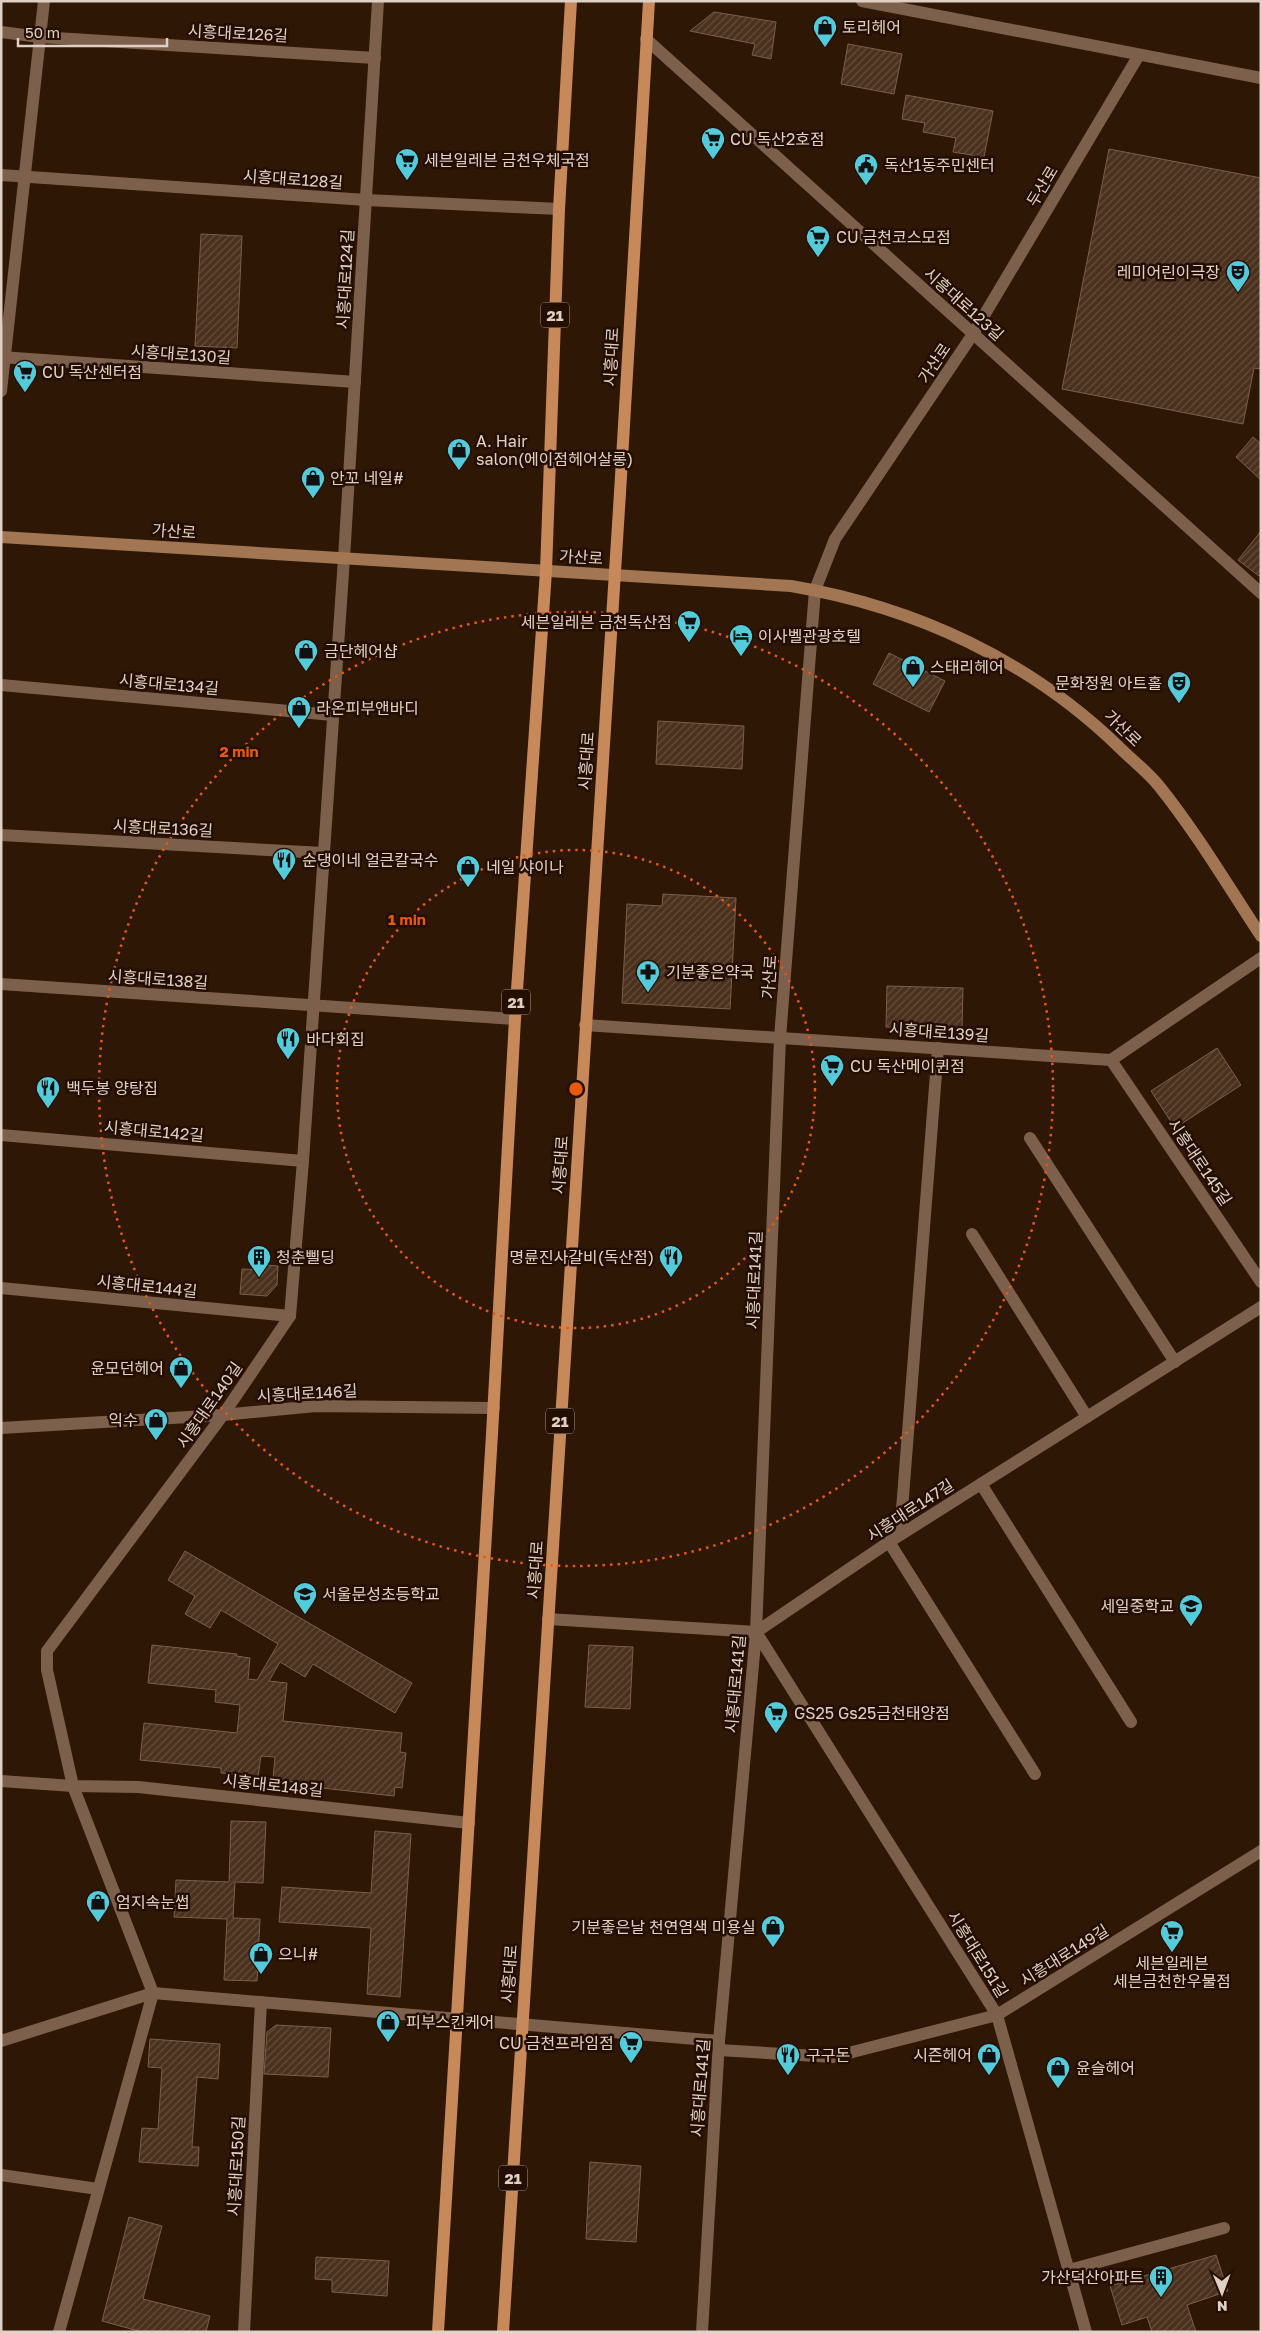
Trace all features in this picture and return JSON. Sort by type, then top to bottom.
[{"type":"main road","name":"21","points":[[438,2332],[494,1408],[515,1019],[546,571],[559,209],[571,1]]},
{"type":"main road","name":"시흥대로","points":[[503,2332],[614,575],[648,1]]},
{"type":"main road","name":"가산로","points":[[1,537],[791,586],[882,607],[929,624],[1014,665],[1091,720],[1158,785],[1261,936]]},
{"type":"street","points":[[1,391],[3,357],[44,1]]},
{"type":"street","name":"시흥대로124길","points":[[344,558],[378,1]]},
{"type":"street","points":[[862,1],[1261,78]]},
{"type":"street","name":"시흥대로126길","points":[[1,32],[40,37],[374,58]]},
{"type":"street","name":"시흥대로123길","points":[[646,39],[1261,593]]},
{"type":"street","name":"두산로","points":[[973,334],[1139,55]]},
{"type":"street","name":"시흥대로128길","points":[[1,175],[366,200],[559,209]]},
{"type":"street","name":"가산로","points":[[780,1038],[815,590],[835,539],[973,334]]},
{"type":"street","name":"시흥대로130길","points":[[3,357],[355,382]]},
{"type":"street","points":[[312,1005],[344,558]]},
{"type":"street","name":"시흥대로134길","points":[[1,686],[333,715]]},
{"type":"street","name":"시흥대로136길","points":[[1,835],[323,853]]},
{"type":"street","points":[[1112,1060],[1261,958]]},
{"type":"street","name":"시흥대로138길","points":[[1,984],[515,1019]]},
{"type":"street","name":"시흥대로140길","points":[[73,1786],[47,1670],[47,1651],[223,1415],[290,1316],[303,1161],[312,1005]]},
{"type":"street","name":"시흥대로139길","points":[[585,1025],[1112,1060]]},
{"type":"street","name":"시흥대로141길","points":[[702,2332],[719,2045],[756,1632],[780,1038]]},
{"type":"street","points":[[900,1535],[938,1048]]},
{"type":"street","name":"시흥대로145길","points":[[1112,1060],[1261,1282]]},
{"type":"street","name":"시흥대로142길","points":[[1,1135],[303,1161]]},
{"type":"street","points":[[1030,1138],[1175,1362]]},
{"type":"street","points":[[972,1234],[1087,1417]]},
{"type":"street","name":"시흥대로144길","points":[[1,1288],[290,1316]]},
{"type":"street","name":"시흥대로147길","points":[[756,1632],[889,1542],[1261,1307]]},
{"type":"street","name":"시흥대로146길","points":[[1,1428],[223,1415],[316,1406],[494,1408]]},
{"type":"street","points":[[981,1484],[1131,1722]]},
{"type":"street","points":[[889,1542],[1036,1774]]},
{"type":"street","points":[[548,1620],[756,1632]]},
{"type":"street","name":"시흥대로151길","points":[[756,1632],[997,2015],[1086,2332]]},
{"type":"street","name":"시흥대로148길","points":[[1,1780],[73,1786],[138,1787],[469,1822]]},
{"type":"street","points":[[59,2332],[152,1993],[73,1786]]},
{"type":"street","name":"시흥대로149길","points":[[457,2018],[523,2023],[833,2057],[997,2015],[1261,1852]]},
{"type":"street","points":[[1,2041],[152,1993],[457,2018]]},
{"type":"street","name":"시흥대로150길","points":[[244,2332],[261,2002]]},
{"type":"street","points":[[1,2175],[98,2189]]},
{"type":"street","points":[[1069,2270],[1224,2228]]},
{"type":"building","points":[[714,12],[776,22],[771,59],[752,55],[755,44],[690,31]]},
{"type":"building","points":[[848,44],[902,54],[894,94],[841,84]]},
{"type":"building","points":[[906,95],[993,111],[984,157],[953,152],[956,138],[923,132],[925,123],[902,119]]},
{"type":"building","points":[[1109,149],[1261,178],[1261,369],[1254,368],[1243,424],[1062,389]]},
{"type":"building","points":[[201,234],[242,236],[237,348],[195,346]]},
{"type":"building","points":[[1253,437],[1261,444],[1261,480],[1236,457]]},
{"type":"building","points":[[1261,531],[1261,574],[1259,576],[1238,560]]},
{"type":"building","points":[[889,653],[945,681],[929,712],[873,684]]},
{"type":"building","points":[[658,721],[744,726],[742,769],[656,764]]},
{"type":"building","points":[[663,894],[736,898],[730,1009],[622,1003],[627,904],[662,906]]},
{"type":"building","points":[[887,986],[963,988],[962,1029],[886,1027]]},
{"type":"building","points":[[1217,1048],[1241,1085],[1175,1128],[1151,1091]]},
{"type":"building","name":"청춘삘딩","points":[[265,1265],[278,1266],[277,1285],[267,1296],[240,1294],[242,1269],[265,1270]]},
{"type":"building","points":[[185,1551],[412,1683],[395,1713],[313,1664],[305,1677],[280,1662],[269,1681],[287,1683],[283,1721],[402,1733],[400,1752],[406,1753],[402,1788],[395,1787],[394,1796],[295,1785],[295,1782],[273,1779],[275,1757],[261,1756],[258,1777],[221,1773],[221,1768],[140,1760],[144,1723],[237,1733],[240,1705],[215,1702],[216,1690],[148,1683],[152,1645],[237,1654],[236,1656],[250,1658],[248,1679],[257,1680],[278,1644],[221,1610],[210,1628],[185,1614],[195,1596],[168,1580]]},
{"type":"building","points":[[589,1645],[633,1647],[630,1709],[585,1707]]},
{"type":"building","points":[[231,1821],[266,1822],[263,1883],[235,1882],[233,1918],[260,1919],[257,1981],[224,1980],[227,1919],[174,1917],[176,1880],[229,1882]]},
{"type":"building","points":[[375,1831],[411,1834],[400,1997],[367,1994],[371,1928],[279,1922],[282,1887],[371,1893]]},
{"type":"building","points":[[276,2025],[331,2028],[328,2077],[264,2074],[267,2032]]},
{"type":"building","points":[[150,2039],[220,2044],[218,2079],[197,2077],[192,2147],[199,2147],[198,2166],[139,2162],[142,2128],[158,2129],[162,2068],[148,2067]]},
{"type":"building","points":[[590,2162],[641,2166],[636,2242],[586,2239]]},
{"type":"building","points":[[129,2217],[162,2226],[143,2299],[210,2316],[206,2332],[142,2332],[102,2321]]},
{"type":"building","name":"가산덕산아파트","points":[[1216,2255],[1228,2291],[1187,2305],[1196,2332],[1152,2332],[1147,2317],[1122,2325],[1110,2286]]},
{"type":"building","points":[[316,2257],[389,2261],[387,2296],[332,2292],[332,2280],[315,2279]]},
{"type":"place","name":"토리헤어","points":[[825,48]]},
{"type":"place","name":"CU 독산2호점","points":[[713,160]]},
{"type":"place","name":"세븐일레븐 금천우체국점","points":[[407,181]]},
{"type":"place","name":"독산1동주민센터","points":[[866,186]]},
{"type":"place","name":"CU 금천코스모점","points":[[818,258]]},
{"type":"place","name":"레미어린이극장","points":[[1238,293]]},
{"type":"place","name":"CU 독산센터점","points":[[25,393]]},
{"type":"place","name":"A. Hair salon(에이점헤어살롱)","points":[[459,471]]},
{"type":"place","name":"안꼬 네일#","points":[[313,499]]},
{"type":"place","name":"세븐일레븐 금천독산점","points":[[689,643]]},
{"type":"place","name":"이사벨관광호텔","points":[[741,657]]},
{"type":"place","name":"금단헤어샵","points":[[306,672]]},
{"type":"place","name":"스태리헤어","points":[[913,688]]},
{"type":"place","name":"문화정원 아트홀","points":[[1179,704]]},
{"type":"place","name":"라온피부앤바디","points":[[299,729]]},
{"type":"place","name":"순댕이네 얼큰칼국수","points":[[284,881]]},
{"type":"place","name":"네일 샤이나","points":[[468,888]]},
{"type":"place","name":"기분좋은약국","points":[[648,993]]},
{"type":"place","name":"바다회집","points":[[288,1060]]},
{"type":"place","name":"CU 독산메이퀸점","points":[[832,1087]]},
{"type":"place","name":"백두봉 양탕집","points":[[48,1109]]},
{"type":"place","name":"청춘삘딩","points":[[259,1278]]},
{"type":"place","name":"명륜진사갈비(독산점)","points":[[671,1278]]},
{"type":"place","name":"윤모던헤어","points":[[181,1389]]},
{"type":"place","name":"익수","points":[[156,1441]]},
{"type":"place","name":"서울문성초등학교","points":[[305,1615]]},
{"type":"place","name":"세일중학교","points":[[1191,1627]]},
{"type":"place","name":"GS25 Gs25금천태양점","points":[[776,1734]]},
{"type":"place","name":"엄지속눈썹","points":[[98,1923]]},
{"type":"place","name":"기분좋은날 천연염색 미용실","points":[[773,1948]]},
{"type":"place","name":"세븐일레븐 세븐금천한우물점","points":[[1172,1953]]},
{"type":"place","name":"으니#","points":[[261,1975]]},
{"type":"place","name":"피부스킨케어","points":[[388,2043]]},
{"type":"place","name":"CU 금천프라임점","points":[[631,2064]]},
{"type":"place","name":"구구돈","points":[[788,2076]]},
{"type":"place","name":"시즌헤어","points":[[989,2076]]},
{"type":"place","name":"윤슬헤어","points":[[1058,2089]]},
{"type":"place","name":"가산덕산아파트","points":[[1161,2298]]}]
